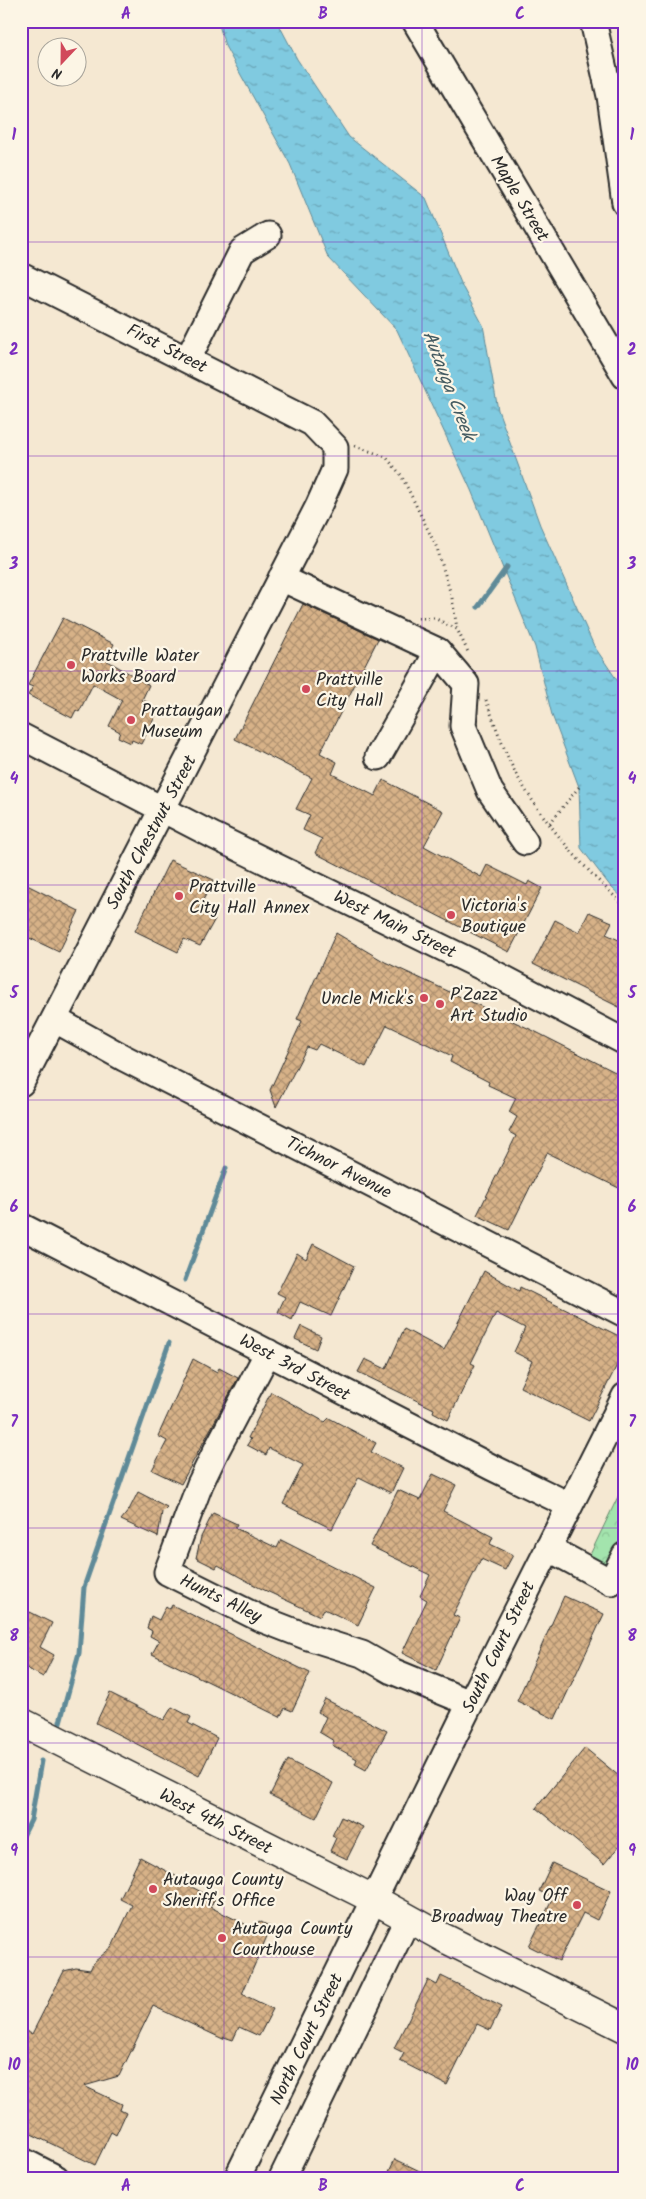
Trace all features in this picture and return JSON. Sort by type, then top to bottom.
[{"type":"main road","name":"West 4th Street","points":[[21,1722],[374,1900],[442,1937],[625,2028]]},
{"type":"street","name":"Maple Street","points":[[415,21],[625,376]]},
{"type":"street","points":[[593,21],[610,96],[625,203]]},
{"type":"street","points":[[188,359],[242,251],[268,235]]},
{"type":"street","name":"First Street","points":[[21,276],[312,423]]},
{"type":"street","name":"South Chestnut Street","points":[[21,1083],[164,808],[335,469],[335,447],[312,423]]},
{"type":"street","points":[[281,578],[438,651],[466,684],[463,726],[490,791],[525,842]]},
{"type":"street","points":[[378,757],[438,651]]},
{"type":"street","name":"West Main Street","points":[[21,736],[164,808],[214,836],[486,969],[625,1042]]},
{"type":"street","name":"Tichnor Avenue","points":[[54,1019],[124,1058],[625,1314]]},
{"type":"street","name":"West 3rd Street","points":[[21,1226],[467,1455],[569,1505]]},
{"type":"street","name":"Hunts Alley","points":[[268,1352],[200,1484],[167,1572],[259,1618],[308,1637],[362,1654],[400,1675],[470,1703]]},
{"type":"street","name":"South Court Street","points":[[374,1900],[470,1703],[625,1396]]},
{"type":"street","points":[[548,1548],[611,1582],[625,1555]]},
{"type":"street","name":"North Court Street","points":[[237,2178],[374,1900]]},
{"type":"street","points":[[282,2178],[408,1918]]},
{"type":"street","points":[[21,2160],[56,2178]]},
{"type":"path","points":[[352,445],[386,457],[401,475],[437,548],[452,598],[457,629]]},
{"type":"path","points":[[579,787],[550,823],[594,878],[625,906]]},
{"type":"green space","points":[[625,1482],[625,1580],[587,1561]]},
{"type":"water","name":"Autauga Creek","points":[[218,21],[277,21],[297,59],[349,137],[426,198],[463,288],[483,325],[498,410],[540,525],[594,646],[625,692],[625,900],[611,887],[581,848],[579,787],[552,715],[535,647],[471,490],[397,330],[328,257],[290,164],[225,46]]},
{"type":"building","points":[[303,604],[378,639],[320,753],[337,762],[332,774],[375,796],[383,780],[443,811],[424,846],[481,877],[487,865],[527,885],[529,881],[542,888],[509,952],[315,853],[322,839],[303,830],[310,815],[296,809],[312,778],[235,739]]},
{"type":"building","name":"Prattville Water Works Board","points":[[63,618],[114,644],[106,660],[149,685],[142,700],[150,703],[148,706],[158,711],[141,744],[132,740],[131,743],[118,737],[120,732],[109,726],[122,700],[93,684],[79,712],[76,710],[72,718],[28,695],[33,687],[28,685]]},
{"type":"building","name":"Prattville City Hall Annex","points":[[170,860],[214,880],[197,911],[215,919],[200,946],[184,939],[178,952],[135,931]]},
{"type":"building","points":[[21,882],[79,911],[59,952],[21,934]]},
{"type":"building","points":[[589,912],[612,922],[606,934],[625,943],[625,1010],[533,964],[555,920],[579,932]]},
{"type":"building","points":[[336,933],[385,962],[532,1030],[625,1077],[625,1191],[547,1153],[509,1230],[477,1215],[516,1136],[509,1132],[517,1117],[509,1112],[516,1098],[488,1085],[489,1082],[450,1062],[452,1056],[387,1025],[366,1067],[319,1044],[315,1050],[307,1047],[276,1107],[270,1090],[302,1021],[297,1019]]},
{"type":"building","points":[[313,1244],[354,1266],[331,1316],[300,1302],[292,1320],[278,1312],[285,1297],[277,1293],[297,1253],[306,1259]]},
{"type":"building","points":[[484,1271],[519,1291],[520,1287],[625,1339],[625,1349],[589,1421],[520,1387],[532,1361],[514,1352],[525,1328],[496,1313],[471,1363],[475,1365],[448,1420],[433,1412],[434,1409],[358,1372],[365,1359],[386,1369],[404,1329],[444,1350]]},
{"type":"building","points":[[301,1326],[321,1336],[316,1349],[295,1339]]},
{"type":"building","points":[[193,1359],[217,1372],[219,1368],[238,1378],[181,1484],[152,1470],[167,1441],[158,1436]]},
{"type":"building","points":[[271,1392],[325,1422],[329,1418],[376,1443],[371,1452],[403,1468],[391,1493],[359,1477],[332,1529],[283,1504],[303,1465],[269,1448],[266,1455],[247,1445],[251,1439],[248,1438]]},
{"type":"building","points":[[433,1474],[456,1485],[443,1511],[493,1537],[490,1544],[513,1555],[505,1570],[481,1559],[453,1615],[460,1618],[436,1670],[402,1653],[427,1600],[420,1596],[430,1575],[370,1546],[398,1490],[420,1500]]},
{"type":"building","points":[[138,1492],[167,1507],[162,1512],[158,1537],[121,1520],[129,1510]]},
{"type":"building","points":[[213,1513],[237,1524],[235,1528],[277,1548],[281,1540],[376,1588],[358,1625],[324,1609],[320,1616],[258,1587],[218,1565],[216,1568],[196,1558],[201,1537]]},
{"type":"building","points":[[564,1596],[604,1614],[555,1719],[517,1701]]},
{"type":"building","points":[[172,1605],[310,1673],[292,1711],[285,1708],[280,1717],[152,1654],[159,1641],[150,1636],[152,1631],[147,1628],[151,1616],[159,1620],[166,1606],[170,1609]]},
{"type":"building","points":[[30,1612],[52,1623],[40,1647],[54,1655],[43,1677],[21,1665],[21,1629]]},
{"type":"building","points":[[110,1693],[164,1720],[172,1707],[191,1717],[188,1723],[217,1738],[199,1776],[96,1723]]},
{"type":"building","points":[[325,1699],[387,1731],[366,1770],[355,1764],[357,1759],[332,1745],[334,1741],[319,1732],[326,1717],[318,1712]]},
{"type":"building","points":[[585,1748],[625,1781],[625,1839],[604,1864],[536,1808]]},
{"type":"building","points":[[288,1760],[333,1783],[316,1818],[270,1795]]},
{"type":"building","points":[[341,1817],[363,1827],[347,1859],[330,1851],[336,1838],[332,1836]]},
{"type":"building","points":[[140,1857],[215,1899],[210,1907],[255,1929],[259,1921],[271,1927],[242,1994],[273,2009],[259,2036],[239,2027],[233,2040],[224,2037],[223,2039],[153,2006],[119,2076],[84,2086],[122,2104],[120,2110],[126,2113],[116,2135],[111,2132],[95,2165],[21,2129],[21,2029],[32,2034],[64,1971],[76,1968],[90,1970],[94,1962],[112,1947],[132,1905],[120,1899]]},
{"type":"building","name":"Way Off Broadway Theatre","points":[[552,1863],[611,1891],[597,1920],[583,1913],[559,1961],[529,1946],[553,1898],[539,1891]]},
{"type":"building","points":[[441,1976],[502,2006],[490,2030],[477,2024],[447,2085],[400,2061],[404,2053],[394,2048],[428,1980],[437,1985]]},
{"type":"building","points":[[395,2159],[434,2178],[386,2178]]},
{"type":"waterway","points":[[478,607],[507,567]]},
{"type":"waterway","points":[[185,1280],[226,1168]]},
{"type":"waterway","points":[[60,1722],[79,1653],[84,1587],[169,1343]]},
{"type":"waterway","points":[[21,1840],[31,1820],[41,1761]]},
{"type":"place","name":"Prattville Water Works Board","points":[[71,665]]},
{"type":"place","name":"Prattville City Hall","points":[[306,689]]},
{"type":"place","name":"Prattaugan Museum","points":[[131,720]]},
{"type":"place","name":"Prattville City Hall Annex","points":[[179,896]]},
{"type":"place","name":"Victoria's Boutique","points":[[451,915]]},
{"type":"place","name":"Uncle Mick's","points":[[424,998]]},
{"type":"place","name":"P'Zazz Art Studio","points":[[440,1004]]},
{"type":"place","name":"Autauga County Sheriff's Office","points":[[153,1889]]},
{"type":"place","name":"Way Off Broadway Theatre","points":[[577,1905]]},
{"type":"place","name":"Autauga County Courthouse","points":[[222,1938]]}]
